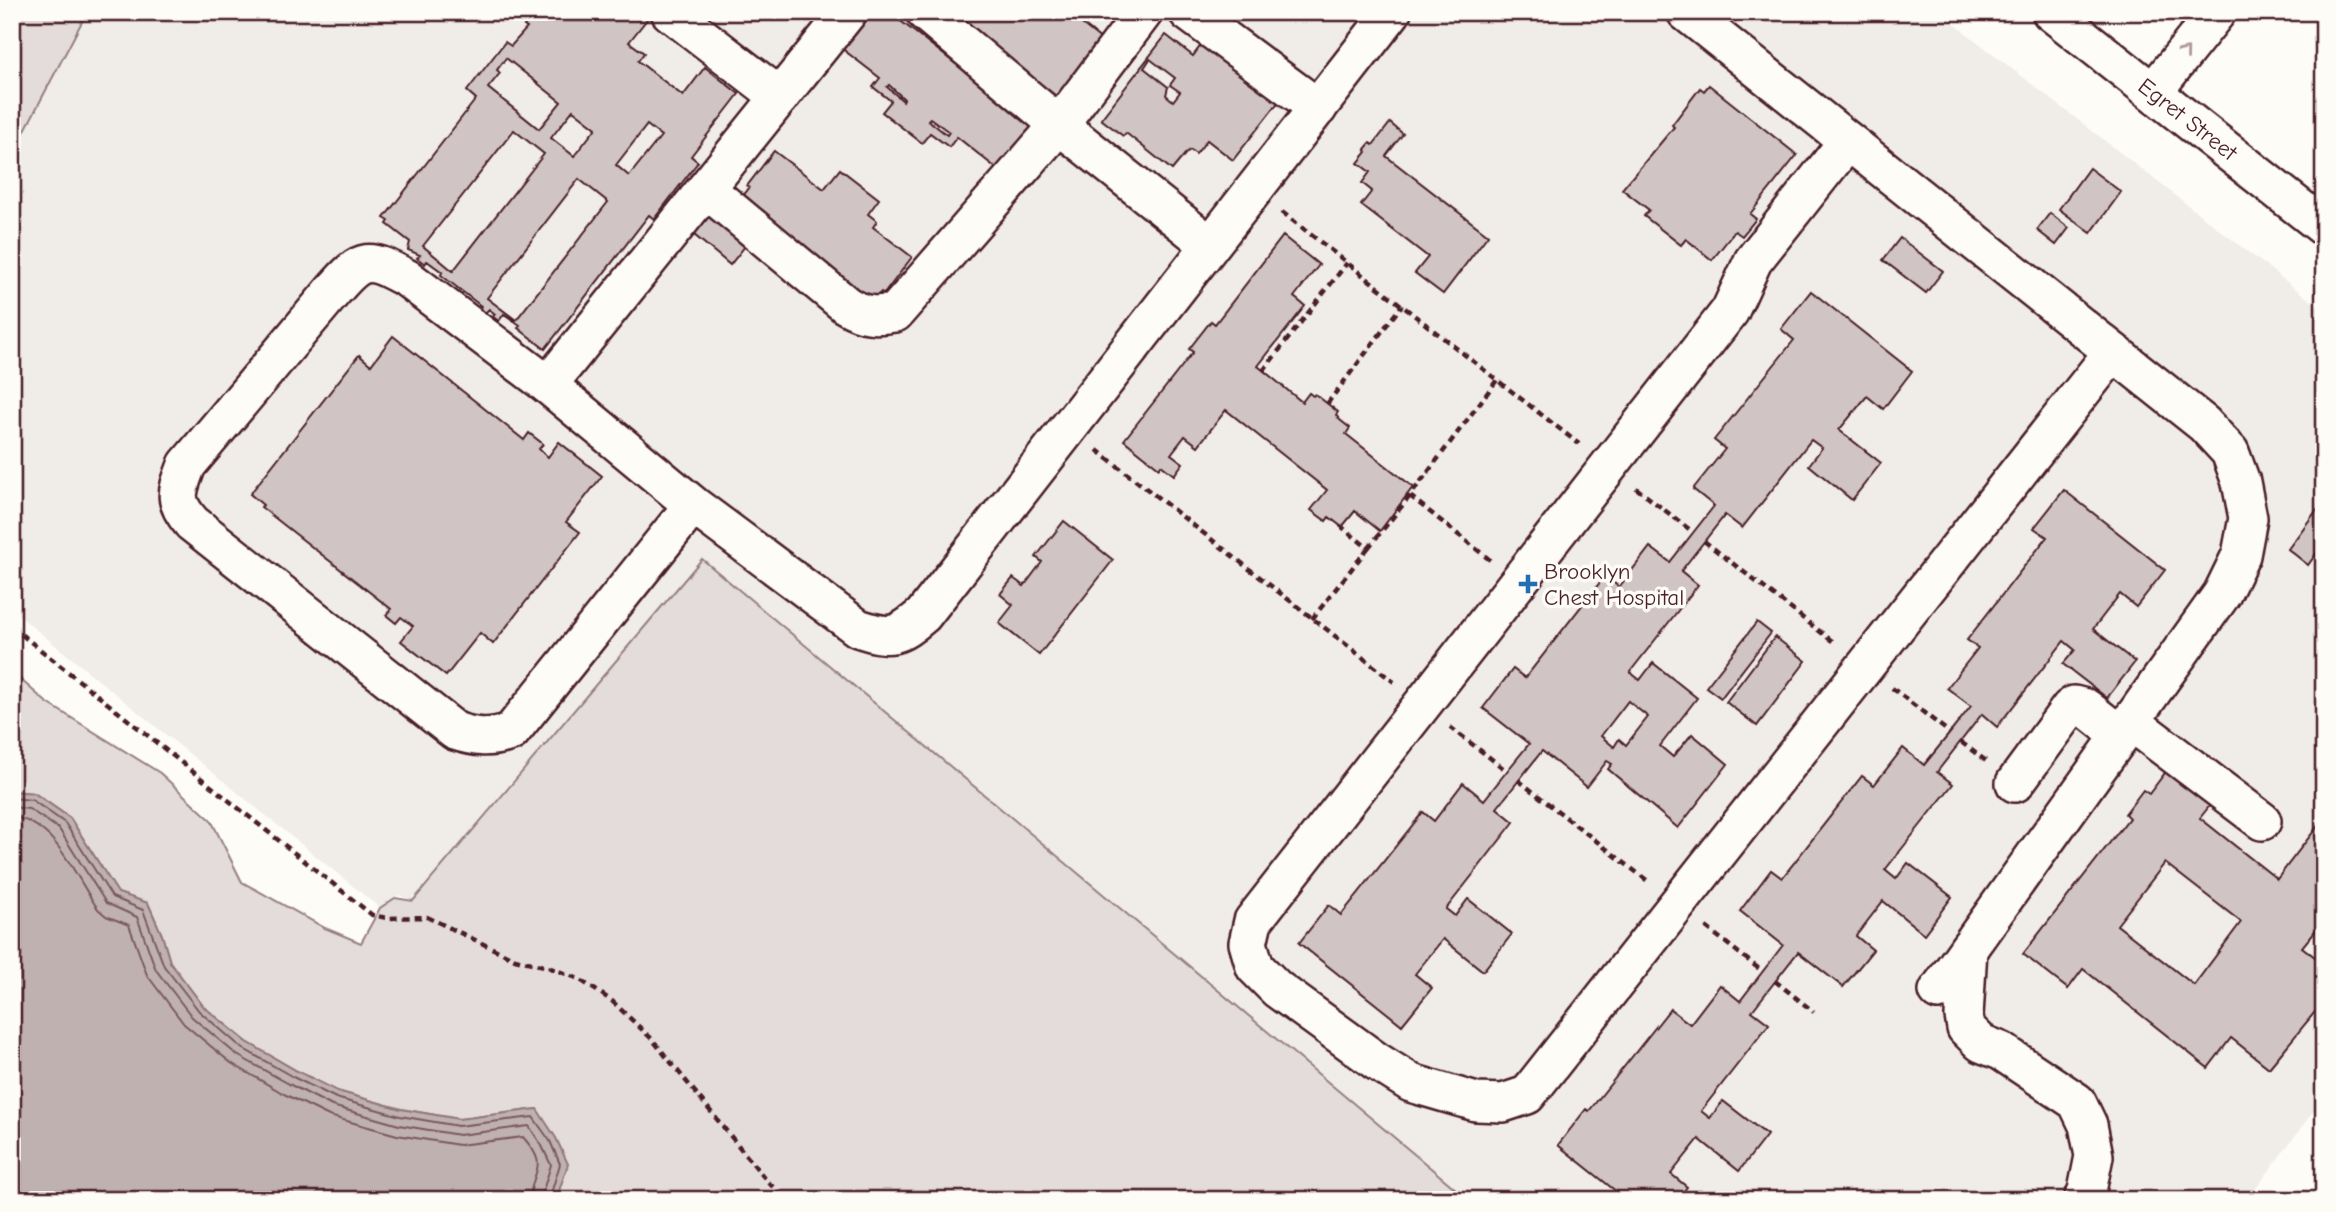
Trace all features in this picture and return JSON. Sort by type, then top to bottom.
[{"type":"street","points":[[670,12],[780,97]]},
{"type":"street","points":[[548,385],[848,12]]},
{"type":"street","points":[[925,12],[1059,125],[1210,245]]},
{"type":"street","points":[[706,189],[846,305],[861,314],[874,316],[895,313],[1059,125],[1144,12]]},
{"type":"street","points":[[1188,12],[1318,108]]},
{"type":"street","points":[[693,505],[511,732],[494,737],[473,737],[455,731],[191,523],[178,508],[178,488],[187,465],[353,268],[372,263],[389,268],[408,279],[548,385],[693,505],[858,628],[884,637],[905,630],[923,615],[1392,12]]},
{"type":"street","points":[[1686,12],[2204,424],[2230,452],[2241,482],[2248,517],[2241,555],[2222,594],[1938,991]]},
{"type":"street","name":"Egret Street","points":[[2051,12],[2324,228]]},
{"type":"street","points":[[2153,92],[2217,12]]},
{"type":"street","points":[[1849,141],[1753,261],[1730,310],[1252,921],[1248,943],[1255,967],[1277,989],[1410,1083],[1476,1102],[1503,1103],[1527,1095],[2113,352]]},
{"type":"street","points":[[2015,783],[2074,705],[2086,708],[2125,728],[2262,821]]},
{"type":"street","points":[[1968,949],[1964,1016],[1966,1028],[1981,1043],[2001,1051],[2077,1102],[2088,1125],[2094,1156],[2084,1200]]},
{"type":"path","points":[[1254,190],[1693,533]]},
{"type":"path","points":[[1263,371],[1347,263]]},
{"type":"path","points":[[1327,404],[1402,305]]},
{"type":"path","points":[[1312,619],[1410,496],[1497,380]]},
{"type":"path","points":[[1069,428],[1507,771]]},
{"type":"path","points":[[1410,496],[1517,582]]},
{"type":"path","points":[[1342,527],[1368,548]]},
{"type":"path","points":[[1704,541],[1950,733]]},
{"type":"path","points":[[12,627],[372,915],[387,918],[427,917],[515,959],[548,967],[579,979],[612,1001],[652,1039],[767,1181],[786,1200]]},
{"type":"path","points":[[1518,780],[1763,972]]},
{"type":"path","points":[[1775,981],[1814,1012]]},
{"type":"shaded area","points":[[12,12],[87,12],[12,155]]},
{"type":"shaded area","name":"Brooklyn Chest Hospital","points":[[87,12],[1939,12],[2324,311],[2324,1097],[2247,1200],[1469,1200],[399,895],[380,908],[12,610],[12,155]]},
{"type":"shaded area","points":[[702,559],[1469,1200],[556,1200],[537,1109],[459,1119],[401,1109],[337,1091],[247,1042],[204,1007],[170,962],[148,903],[118,893],[70,818],[34,793],[12,791],[12,672],[46,702],[160,773],[211,820],[242,882],[325,928],[361,943],[380,908],[395,898],[413,901]]},
{"type":"water","points":[[12,791],[34,793],[70,818],[118,893],[148,903],[170,962],[204,1007],[247,1042],[337,1091],[401,1109],[459,1119],[537,1109],[556,1138],[568,1164],[556,1200],[12,1200]]},
{"type":"building","points":[[541,12],[640,12],[648,18],[629,42],[644,53],[638,61],[683,96],[705,67],[739,94],[691,156],[698,162],[654,219],[649,215],[545,349],[504,314],[499,321],[489,309],[485,313],[479,308],[481,306],[441,275],[442,272],[427,261],[425,264],[417,258],[420,255],[408,250],[410,242],[387,224],[389,221],[384,218],[476,99],[467,91],[505,42],[511,46],[527,28],[524,26],[534,13],[538,16]],"holes":[[[506,58],[561,102],[539,129],[488,88],[500,73],[497,70]],[[573,110],[596,128],[574,156],[551,138]],[[647,125],[661,136],[629,176],[616,165]],[[514,130],[544,154],[453,271],[423,246]],[[579,179],[608,202],[516,320],[487,298]]]},
{"type":"building","points":[[861,12],[889,12],[1034,125],[1001,172],[957,137],[949,147],[930,133],[922,143],[882,112],[891,101],[873,87],[880,78],[836,44]],"holes":[[[889,85],[904,99],[903,101],[887,87]],[[930,118],[949,132],[947,135],[928,120]]]},
{"type":"building","points":[[961,12],[1067,12],[1107,44],[1060,99],[956,18]]},
{"type":"building","points":[[1166,35],[1193,56],[1204,41],[1280,100],[1233,160],[1207,140],[1196,154],[1190,150],[1186,153],[1172,170],[1126,133],[1123,136],[1101,119]],"holes":[[[1150,59],[1175,78],[1170,85],[1180,92],[1173,101],[1166,95],[1168,87],[1144,68]]]},
{"type":"building","points":[[1709,85],[1797,155],[1750,214],[1756,219],[1742,236],[1735,231],[1712,260],[1686,239],[1681,245],[1644,216],[1649,210],[1622,189],[1674,127],[1672,125],[1700,88],[1704,91]]},
{"type":"building","points":[[1390,123],[1403,134],[1386,156],[1488,235],[1443,294],[1415,273],[1428,257],[1361,205],[1372,191],[1362,183],[1370,172],[1358,163],[1367,152],[1365,149],[1370,143],[1373,145]]},
{"type":"building","points":[[774,151],[824,189],[840,169],[879,199],[868,214],[877,221],[873,227],[912,257],[884,294],[881,292],[872,302],[740,200],[749,188],[747,186]]},
{"type":"building","points":[[2089,168],[2121,192],[2091,233],[2059,209]]},
{"type":"building","points":[[716,205],[753,236],[730,265],[693,234]]},
{"type":"building","points":[[2050,213],[2069,228],[2056,245],[2037,230]]},
{"type":"building","points":[[1283,236],[1319,265],[1294,297],[1305,306],[1258,366],[1302,402],[1309,393],[1313,396],[1315,394],[1338,412],[1336,415],[1350,428],[1346,434],[1413,487],[1380,531],[1355,511],[1342,527],[1329,517],[1326,521],[1311,510],[1327,490],[1226,410],[1198,446],[1185,436],[1171,454],[1183,463],[1174,475],[1161,465],[1159,468],[1124,440],[1193,352],[1189,349],[1211,321],[1215,324]]},
{"type":"building","points":[[1900,238],[1943,271],[1926,293],[1883,260]]},
{"type":"building","points":[[1811,291],[1912,371],[1883,409],[1867,396],[1839,430],[1881,463],[1852,500],[1809,465],[1822,448],[1811,440],[1742,528],[1725,515],[1681,571],[1698,585],[1630,672],[1640,680],[1653,663],[1697,698],[1660,746],[1673,757],[1692,734],[1728,764],[1678,828],[1608,769],[1612,764],[1607,761],[1587,787],[1542,751],[1497,808],[1514,822],[1446,909],[1455,916],[1468,899],[1512,934],[1483,971],[1443,939],[1415,974],[1432,988],[1402,1025],[1299,943],[1329,905],[1341,915],[1423,812],[1434,821],[1463,783],[1484,800],[1529,744],[1483,708],[1513,669],[1525,678],[1605,576],[1619,587],[1650,547],[1670,562],[1714,506],[1693,489],[1725,449],[1714,440],[1794,340],[1781,329]],"holes":[[[1628,701],[1648,717],[1626,745],[1619,739],[1614,747],[1601,736]]]},
{"type":"building","points":[[393,336],[524,440],[529,433],[543,444],[539,449],[548,457],[559,442],[602,476],[566,522],[580,532],[493,644],[480,633],[446,676],[401,641],[413,626],[401,617],[396,623],[386,615],[391,609],[261,507],[263,505],[250,494],[359,355],[371,365]]},
{"type":"building","points":[[2064,490],[2165,570],[2136,607],[2120,594],[2093,629],[2135,662],[2107,698],[2063,664],[2075,650],[2064,641],[1997,727],[1982,714],[1937,772],[1953,784],[1885,870],[1896,879],[1908,863],[1952,897],[1924,934],[1883,901],[1856,936],[1873,950],[1843,987],[1798,952],[1752,1011],[1769,1024],[1701,1111],[1710,1118],[1723,1101],[1767,1135],[1739,1171],[1699,1139],[1671,1174],[1687,1187],[1677,1200],[1627,1200],[1558,1145],[1586,1109],[1589,1111],[1670,1009],[1690,1024],[1720,985],[1740,1001],[1783,945],[1740,911],[1771,870],[1782,878],[1862,776],[1874,785],[1903,748],[1924,765],[1971,706],[1947,688],[1978,648],[1967,640],[2047,537],[2034,528]]},
{"type":"building","points":[[2324,500],[2324,543],[2308,565],[2288,549]]},
{"type":"building","points":[[1064,521],[1113,560],[1039,655],[999,623],[1013,605],[1000,594],[1013,578],[1024,586],[1042,562],[1036,557]]},
{"type":"building","points":[[1757,622],[1771,633],[1721,698],[1706,687]]},
{"type":"building","points":[[1775,637],[1806,661],[1757,726],[1726,702]]},
{"type":"building","points":[[2171,765],[2215,799],[2200,818],[2277,879],[2324,818],[2324,920],[2302,947],[2324,964],[2324,1001],[2269,1068],[2231,1038],[2208,1068],[2083,969],[2068,989],[2023,954],[2129,818],[2125,814],[2143,790],[2149,794]],"holes":[[[2165,863],[2241,922],[2194,985],[2117,925]]]},
{"type":"place","name":"Brooklyn Chest Hospital","points":[[1528,584]]}]
